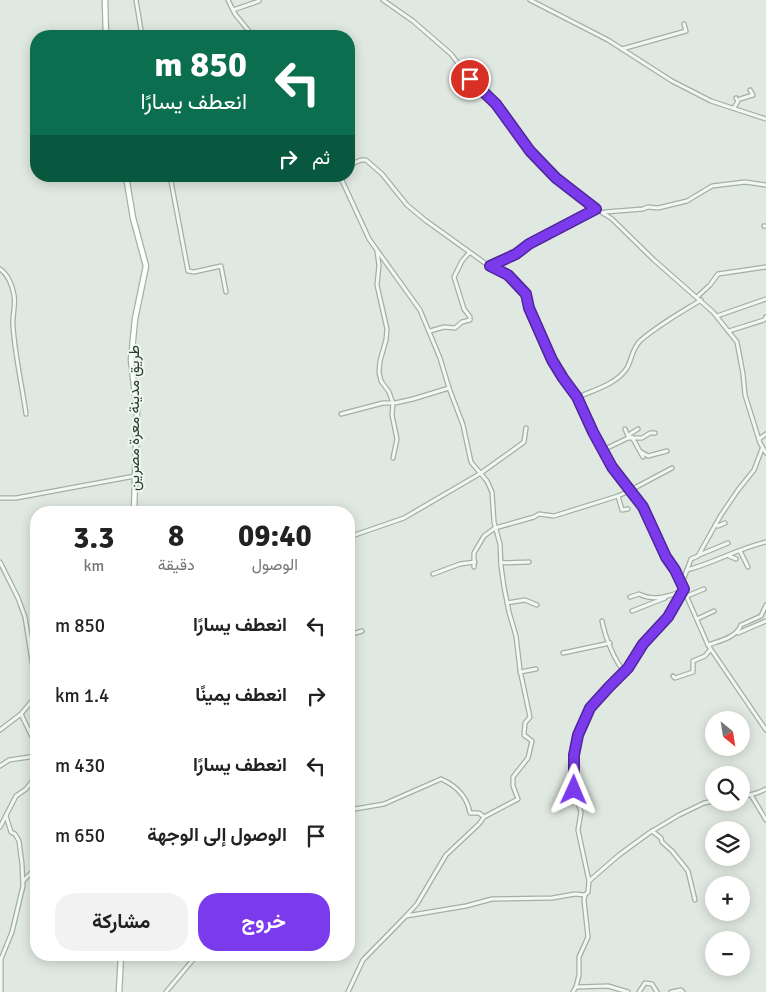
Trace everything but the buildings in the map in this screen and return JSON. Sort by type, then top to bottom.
[{"type":"main road","points":[[105,0],[106,30]]},
{"type":"main road","name":"طريق مدينة معرة مصرين","points":[[127,182],[133,218],[146,266],[135,319],[131,360],[137,411],[134,506]]},
{"type":"main road","points":[[119,992],[121,961]]},
{"type":"street","points":[[136,0],[141,30]]},
{"type":"street","points":[[228,0],[248,30]]},
{"type":"street","points":[[383,0],[413,21],[451,54],[470,79],[496,104],[531,153],[556,178],[612,219],[654,260],[717,316],[737,342],[745,395],[759,440],[766,453]]},
{"type":"street","points":[[530,0],[608,40],[672,81],[711,100],[766,119]]},
{"type":"street","points":[[233,10],[259,1]]},
{"type":"street","points":[[621,49],[684,32],[686,30],[684,24]]},
{"type":"street","points":[[734,108],[740,98],[753,95],[750,90]]},
{"type":"street","points":[[355,162],[366,160],[382,174],[407,205],[469,253],[508,275],[524,290],[529,308],[552,360],[577,397],[616,474],[647,514],[666,557],[684,589],[710,650],[766,730]]},
{"type":"street","points":[[171,182],[188,272],[221,266],[226,292]]},
{"type":"street","points":[[343,182],[377,251],[417,305],[430,331],[449,388],[464,425],[469,458],[487,481],[492,492],[495,528],[500,544],[500,562],[507,602],[516,636],[520,672],[530,717],[525,723],[524,735],[532,741],[528,758],[514,777],[513,786],[518,799],[484,817],[446,855],[417,904],[363,960],[348,992]]},
{"type":"street","points":[[604,214],[605,212],[648,207],[658,208],[687,201],[712,186],[745,182],[766,185]]},
{"type":"street","points":[[490,266],[516,254],[529,244],[596,209]]},
{"type":"street","points":[[377,251],[379,265],[377,285],[387,329],[379,372],[380,381],[389,392],[393,403],[392,415],[398,439],[393,458]]},
{"type":"street","points":[[430,331],[444,327],[455,328],[462,322],[470,320],[470,316],[464,309],[454,277],[462,261],[469,253]]},
{"type":"street","points":[[577,397],[611,382],[623,374],[628,366],[631,354],[639,342],[699,298],[718,274],[766,267]]},
{"type":"street","points":[[0,269],[7,275],[14,294],[15,307],[12,315],[26,414]]},
{"type":"street","points":[[717,316],[766,299]]},
{"type":"street","points":[[729,331],[764,320],[766,317]]},
{"type":"street","points":[[341,414],[383,403],[413,399],[449,388]]},
{"type":"street","points":[[355,535],[404,518],[481,473],[524,442],[526,428]]},
{"type":"street","points":[[625,429],[643,457]]},
{"type":"street","points":[[603,450],[629,437],[638,429]]},
{"type":"street","points":[[629,437],[642,438],[650,433],[655,433]]},
{"type":"street","points":[[759,440],[766,434]]},
{"type":"street","points":[[698,556],[715,525],[754,470],[763,448]]},
{"type":"street","points":[[640,452],[648,456],[664,452]]},
{"type":"street","points":[[474,567],[474,553],[483,537],[495,528],[539,514],[554,516],[618,496],[672,468]]},
{"type":"street","points":[[0,498],[16,498],[135,476]]},
{"type":"street","points":[[618,496],[622,510],[628,509]]},
{"type":"street","points":[[715,525],[718,526],[725,523],[721,516]]},
{"type":"street","points":[[687,570],[729,556],[755,544],[766,542]]},
{"type":"street","points":[[680,582],[684,578],[691,560],[728,544]]},
{"type":"street","points":[[740,551],[748,568]]},
{"type":"street","points":[[729,556],[736,559]]},
{"type":"street","points":[[500,562],[505,564],[521,561],[529,562]]},
{"type":"street","points":[[0,562],[25,617],[30,648]]},
{"type":"street","points":[[433,574],[460,564],[475,562]]},
{"type":"street","points":[[573,992],[576,987],[579,957],[588,937],[584,900],[585,894],[588,892],[589,880],[578,830],[581,812],[574,790],[574,755],[578,735],[590,708],[624,672],[643,644],[668,617],[684,589]]},
{"type":"street","points":[[687,596],[704,589]]},
{"type":"street","points":[[632,611],[681,592]]},
{"type":"street","points":[[630,596],[639,594],[651,598],[666,598]]},
{"type":"street","points":[[507,602],[525,600],[537,606]]},
{"type":"street","points":[[737,632],[741,625],[761,616],[766,605]]},
{"type":"street","points":[[697,619],[714,611]]},
{"type":"street","points":[[602,620],[620,667],[624,672]]},
{"type":"street","points":[[708,645],[766,621]]},
{"type":"street","points":[[355,633],[362,631]]},
{"type":"street","points":[[563,652],[610,643]]},
{"type":"street","points":[[673,676],[675,678],[693,672],[693,661],[705,656],[710,650]]},
{"type":"street","points":[[520,672],[536,669]]},
{"type":"street","points":[[0,730],[21,714],[30,703]]},
{"type":"street","points":[[21,714],[30,732]]},
{"type":"street","points":[[0,766],[9,760],[30,757]]},
{"type":"street","points":[[355,809],[384,804],[441,779],[459,788],[468,804],[470,813],[479,813],[484,817]]},
{"type":"street","points":[[0,827],[16,796],[30,784]]},
{"type":"street","points":[[766,789],[751,795],[766,820]]},
{"type":"street","points":[[589,880],[652,831],[705,803]]},
{"type":"street","points":[[1,992],[0,959],[12,932],[22,893],[23,881],[19,841],[15,834],[11,832],[6,816]]},
{"type":"street","points":[[652,831],[661,838],[662,842],[686,868],[695,900]]},
{"type":"street","points":[[23,881],[30,874]]},
{"type":"street","points":[[406,916],[466,906],[492,898],[552,898],[585,894]]},
{"type":"street","points":[[166,992],[192,961]]},
{"type":"street","points":[[638,992],[644,983],[652,984],[657,992]]},
{"type":"street","points":[[576,987],[612,987],[628,992]]},
{"type":"street","points":[[671,992],[681,990],[683,992]]},
{"type":"route","points":[[470,79],[496,104],[530,151],[556,178],[596,209],[529,244],[516,254],[490,266],[508,275],[524,290],[529,308],[552,360],[582,405],[587,420],[616,474],[643,507],[669,563],[675,570],[684,589],[668,617],[643,644],[628,668],[590,708],[578,735],[574,755],[574,790]]}]
